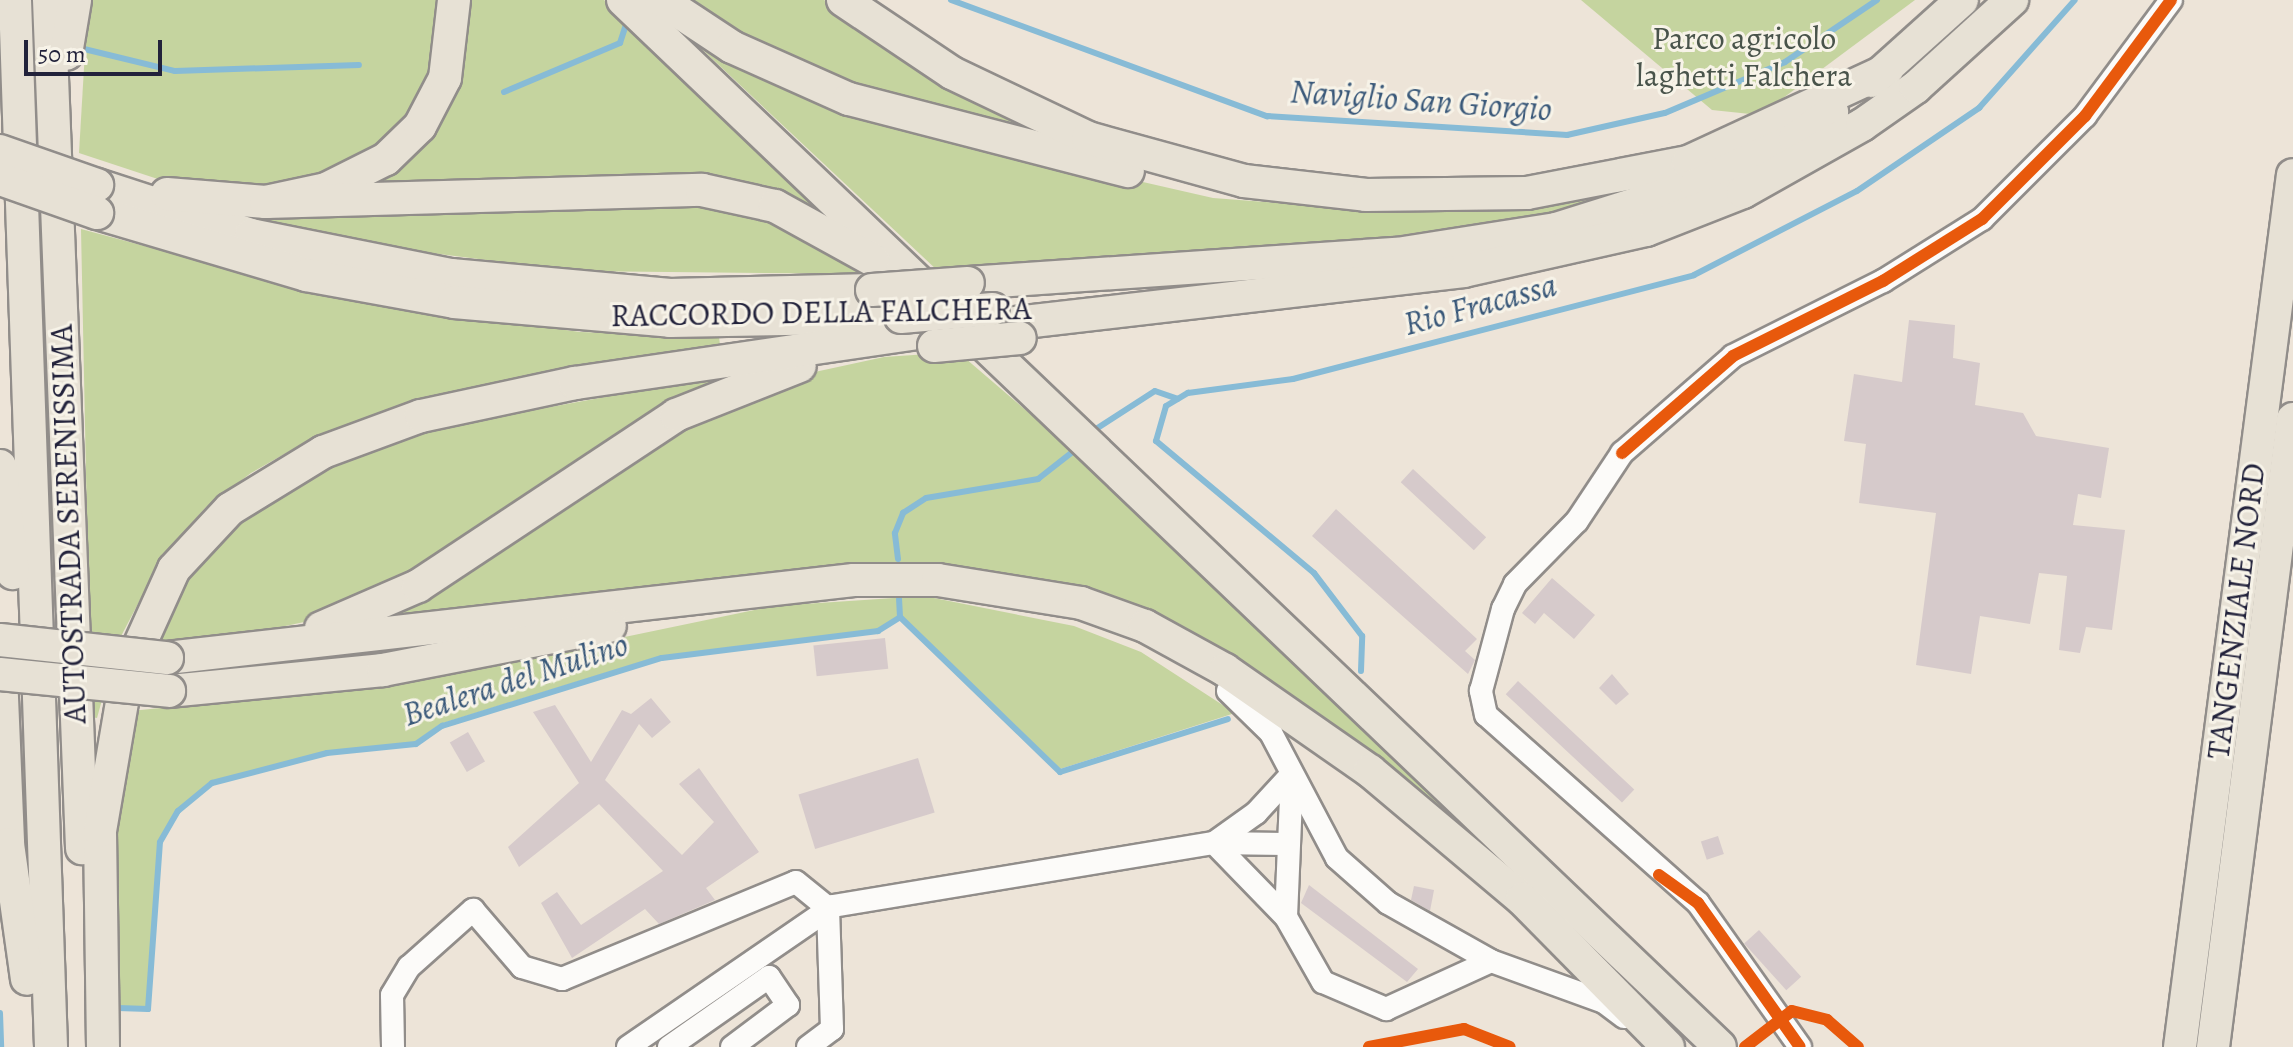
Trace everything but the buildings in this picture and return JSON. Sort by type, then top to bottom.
[{"type":"highway","name":"AUTOSTRADA SERENISSIMA","points":[[15,0],[51,1047]]},
{"type":"highway","name":"AUTOSTRADA SERENISSIMA","points":[[49,0],[92,1047]]},
{"type":"highway","points":[[55,124],[75,0]]},
{"type":"highway","points":[[266,202],[360,175],[420,126],[451,60],[454,0]]},
{"type":"highway","points":[[623,0],[1720,1047]]},
{"type":"highway","points":[[661,0],[773,68],[887,112],[1173,182],[1478,196],[1636,174],[1733,147],[1887,70]]},
{"type":"highway","points":[[843,0],[952,73],[1047,122],[1186,168],[1314,190]]},
{"type":"highway","name":"RACCORDO DELLA FALCHERA","points":[[0,179],[251,235],[466,278],[670,295],[872,290],[1382,256],[1556,229],[1751,161],[1795,139],[1887,70],[1962,0]]},
{"type":"highway","name":"RACCORDO DELLA FALCHERA","points":[[0,151],[97,199],[306,275],[468,304],[670,321],[918,332],[1464,271],[1646,230],[1743,192],[1862,125],[1951,58],[2012,0]]},
{"type":"highway","name":"TANGENZIALE NORD","points":[[2180,1047],[2293,175]]},
{"type":"highway","points":[[97,199],[266,202],[660,188],[745,198],[853,246],[1042,399]]},
{"type":"highway","points":[[241,653],[391,601],[711,397],[918,332]]},
{"type":"highway","points":[[103,1047],[100,831],[127,673],[174,569],[230,509],[323,452],[421,416],[575,383],[918,332]]},
{"type":"highway","name":"TANGENZIALE NORD","points":[[2213,1047],[2293,419]]},
{"type":"highway","points":[[0,466],[13,564],[29,1047]]},
{"type":"highway","points":[[0,640],[167,658],[241,653],[744,590],[854,580],[980,585],[1081,603],[1171,639],[1315,731],[1428,817],[1522,899],[1668,1047]]},
{"type":"highway","points":[[0,674],[169,691],[383,670],[655,617],[744,590]]},
{"type":"highway","points":[[0,650],[8,844],[27,979]]},
{"type":"street","points":[[1800,1047],[1698,903],[1659,875],[1493,723],[1481,701],[1515,584],[1577,521],[1622,453],[1733,356],[1883,281],[1982,219],[2085,116],[2171,0]]},
{"type":"street","points":[[1171,639],[1260,716],[1337,858],[1388,903],[1491,961],[1604,1002],[1652,1047]]},
{"type":"street","points":[[1214,843],[1256,813],[1292,774]]},
{"type":"street","points":[[1286,917],[1285,844],[1292,774]]},
{"type":"street","points":[[1214,843],[1286,917],[1323,982],[1386,1009],[1491,961]]},
{"type":"street","points":[[628,1047],[828,908],[1214,843],[1285,844]]},
{"type":"street","points":[[393,1047],[392,995],[409,967],[473,910],[522,967],[562,979],[796,882],[828,908],[832,1029],[808,1047]]},
{"type":"street","points":[[669,1047],[769,977],[788,1005],[732,1047]]},
{"type":"green space","points":[[88,0],[444,0],[427,94],[371,158],[278,189],[182,187],[79,153]]},
{"type":"green space","points":[[467,0],[604,0],[827,214],[676,179],[368,186],[459,74]]},
{"type":"green space","points":[[681,0],[824,0],[883,44],[1044,133],[975,123],[788,63]]},
{"type":"green space","name":"Parco agricolo laghetti Falchera","points":[[1581,0],[1915,0],[1760,115],[1712,110]]},
{"type":"green space","points":[[690,38],[1064,164],[1213,198],[1369,210],[1588,200],[1588,206],[1364,241],[938,271]]},
{"type":"green space","points":[[629,197],[750,210],[875,274],[573,271],[384,247],[251,218],[253,211]]},
{"type":"green space","points":[[81,229],[342,299],[580,332],[719,337],[720,345],[401,405],[309,440],[251,473],[206,507],[164,554],[118,642],[97,718],[91,717]]},
{"type":"green space","points":[[958,352],[1093,468],[1504,857],[1300,702],[1202,638],[1058,583],[870,566],[392,617],[639,448],[787,378],[884,357]]},
{"type":"green space","points":[[720,376],[346,613],[211,642],[152,641],[197,560],[260,503],[353,454],[447,426]]},
{"type":"green space","points":[[924,596],[1074,626],[1141,652],[1235,713],[1060,769],[902,616],[877,629],[660,656],[440,724],[415,742],[326,751],[211,782],[176,811],[159,841],[146,1007],[119,1006],[116,814],[131,711],[404,683],[774,606]]},
{"type":"waterway","name":"Naviglio San Giorgio","points":[[951,0],[1267,116],[1567,135],[1665,113],[1785,62],[1877,0]]},
{"type":"waterway","name":"Rio Fracassa","points":[[1361,671],[1362,636],[1314,573],[1156,441],[1166,406],[1188,393],[1293,379],[1694,275],[1857,191],[1979,108],[2075,0]]},
{"type":"waterway","points":[[504,92],[620,43],[628,18]]},
{"type":"waterway","points":[[80,48],[175,71],[359,65]]},
{"type":"waterway","name":"Bealera del Mulino","points":[[1096,429],[1155,391],[1178,399]]},
{"type":"waterway","name":"Bealera del Mulino","points":[[898,559],[895,533],[903,513],[926,498],[1038,479],[1079,447]]},
{"type":"waterway","name":"Bealera del Mulino","points":[[118,1008],[148,1009],[160,842],[178,811],[212,783],[327,753],[416,744],[442,726],[662,658],[878,631],[900,617],[899,599]]},
{"type":"waterway","name":"Rio Fracassa","points":[[900,617],[1060,772],[1228,719]]},
{"type":"waterway","name":"Bealera del Mulino","points":[[0,1013],[1,1047]]},
{"type":"cycle path","points":[[1622,453],[1733,356],[1883,281],[1982,219],[2085,116],[2171,0]]},
{"type":"cycle path","points":[[1659,875],[1698,903],[1800,1047]]},
{"type":"cycle path","points":[[1745,1047],[1792,1011],[1827,1020],[1858,1047]]},
{"type":"cycle path","points":[[1369,1047],[1464,1029],[1510,1047]]}]
